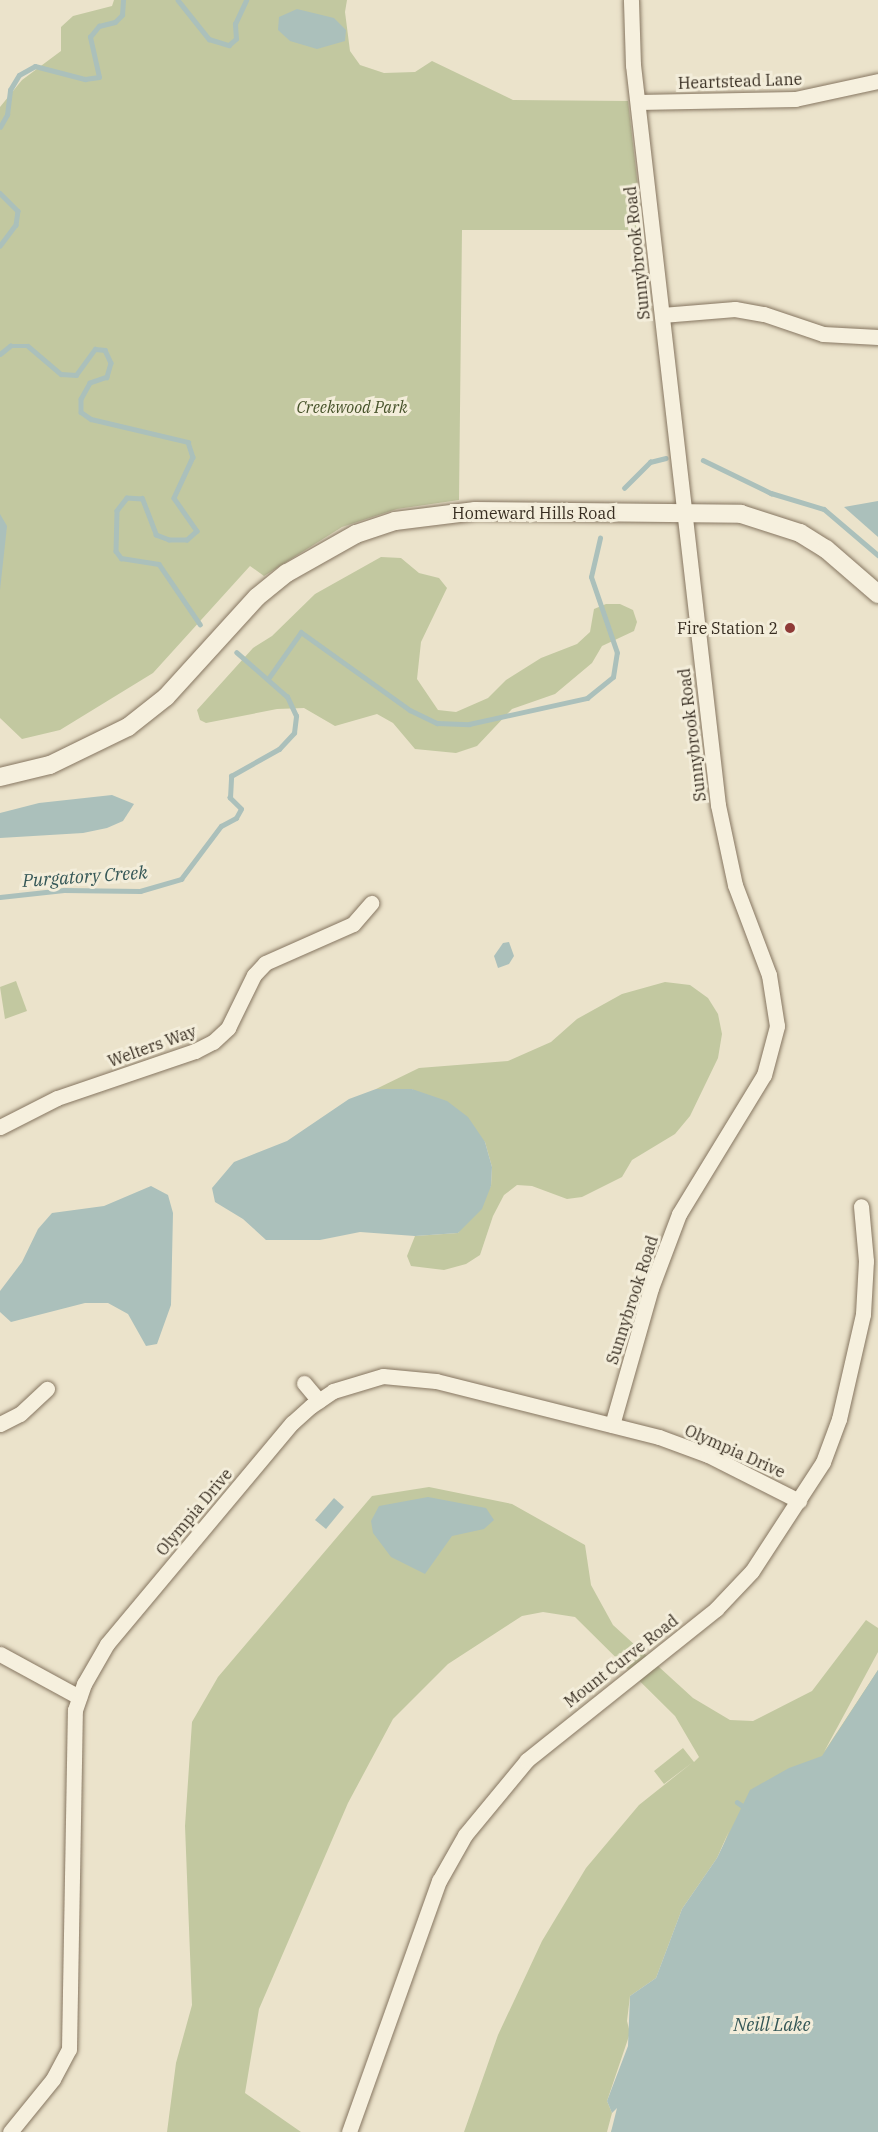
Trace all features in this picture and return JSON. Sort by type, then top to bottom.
[{"type":"street","name":"Sunnybrook Road","points":[[612,1425],[651,1288],[679,1214],[764,1075],[777,1026],[769,975],[724,846],[638,102],[631,0]]},
{"type":"street","name":"Heartstead Lane","points":[[638,102],[795,99],[878,81]]},
{"type":"street","points":[[662,315],[735,309],[764,314],[823,334],[878,338]]},
{"type":"street","name":"Homeward Hills Road","points":[[0,777],[50,765],[128,727],[166,697],[257,597],[287,573],[356,534],[395,521],[475,511],[741,514],[800,533],[826,549],[878,594]]},
{"type":"street","name":"Welters Way","points":[[0,1127],[57,1098],[195,1051],[213,1042],[228,1028],[254,975],[265,963],[353,924],[371,903]]},
{"type":"street","name":"Mount Curve Road","points":[[349,2132],[439,1881],[465,1835],[527,1760],[716,1609],[752,1570],[823,1462],[852,1369],[864,1293],[861,1206]]},
{"type":"street","name":"Olympia Drive","points":[[10,2132],[53,2079],[69,2049],[75,1710],[79,1697],[107,1644],[292,1424],[319,1401],[358,1382],[383,1376],[410,1376],[612,1425],[708,1455],[799,1501]]},
{"type":"street","points":[[304,1383],[319,1401]]},
{"type":"street","points":[[0,1424],[20,1414],[47,1389]]},
{"type":"street","points":[[0,1654],[79,1697]]},
{"type":"green space","name":"Creekwood Park","points":[[114,0],[347,0],[345,12],[350,51],[360,65],[384,73],[415,72],[432,61],[513,100],[628,101],[643,230],[462,230],[459,500],[397,509],[342,527],[264,576],[250,566],[153,673],[60,730],[22,739],[0,718],[0,107],[22,80],[61,51],[61,27],[73,16],[112,6]]},
{"type":"green space","points":[[381,557],[401,558],[419,573],[439,578],[447,588],[421,642],[417,679],[438,710],[456,712],[488,698],[506,680],[541,658],[577,644],[590,632],[594,609],[606,604],[620,604],[633,610],[637,622],[634,631],[602,646],[592,663],[555,694],[512,709],[477,746],[456,753],[415,749],[393,723],[377,714],[335,726],[304,708],[277,709],[206,723],[200,720],[197,710],[253,648],[272,636],[315,594]]},
{"type":"green space","points":[[16,981],[27,1011],[5,1019],[0,987]]},
{"type":"green space","points":[[665,982],[690,985],[708,998],[718,1014],[722,1034],[718,1058],[690,1116],[675,1134],[632,1160],[622,1177],[582,1197],[567,1199],[532,1186],[517,1185],[504,1195],[493,1216],[480,1255],[466,1264],[444,1270],[411,1266],[407,1256],[415,1236],[458,1233],[491,1186],[492,1167],[485,1142],[412,1089],[376,1089],[419,1068],[508,1061],[551,1042],[577,1019],[622,994]]},
{"type":"green space","points":[[429,1487],[512,1504],[585,1545],[591,1585],[613,1625],[693,1698],[730,1720],[753,1721],[812,1691],[866,1620],[878,1628],[878,1652],[824,1752],[878,1670],[878,2132],[611,2132],[729,1831],[717,1858],[682,1909],[656,1978],[630,1996],[627,2021],[630,2033],[607,2101],[612,2113],[607,2132],[464,2132],[498,2035],[542,1941],[586,1868],[639,1805],[693,1762],[664,1784],[654,1771],[683,1748],[694,1762],[699,1757],[675,1716],[575,1617],[543,1612],[522,1616],[448,1664],[393,1719],[348,1803],[259,2009],[245,2093],[301,2132],[167,2132],[176,2063],[192,2005],[185,1826],[192,1722],[218,1677],[372,1496]]},
{"type":"water","points":[[297,9],[334,18],[346,30],[345,41],[317,49],[290,41],[278,30],[279,17]]},
{"type":"water","points":[[878,501],[878,537],[844,507]]},
{"type":"water","points":[[0,514],[7,526],[0,590]]},
{"type":"water","points":[[112,795],[134,804],[123,821],[107,828],[83,833],[0,838],[0,813],[39,803]]},
{"type":"water","points":[[509,942],[514,956],[509,964],[498,968],[494,956],[503,943]]},
{"type":"water","points":[[376,1089],[412,1089],[447,1101],[468,1117],[485,1142],[492,1167],[491,1186],[482,1209],[458,1233],[415,1236],[360,1232],[320,1240],[266,1240],[243,1219],[215,1202],[212,1188],[234,1162],[287,1141],[349,1099]]},
{"type":"water","points":[[151,1186],[168,1195],[173,1213],[171,1305],[157,1344],[146,1346],[128,1314],[108,1303],[85,1303],[11,1322],[0,1312],[0,1291],[22,1262],[38,1229],[52,1213],[104,1206]]},
{"type":"water","points":[[428,1497],[486,1508],[494,1520],[484,1529],[452,1536],[425,1574],[391,1557],[373,1533],[371,1521],[379,1506]]},
{"type":"water","points":[[334,1498],[344,1507],[326,1529],[315,1520]]},
{"type":"water","name":"Neill Lake","points":[[878,1670],[878,2132],[611,2132],[617,2108],[612,2113],[607,2101],[628,2046],[630,1996],[656,1978],[682,1909],[717,1858],[750,1790],[789,1768],[822,1756]]},
{"type":"waterway","name":"Purgatory Creek","points":[[0,127],[7,115],[10,90],[19,75],[35,66],[85,79],[99,77],[90,37],[99,26],[115,22],[122,15],[123,0]]},
{"type":"waterway","name":"Purgatory Creek","points":[[178,0],[209,39],[229,45],[236,39],[235,24],[246,0]]},
{"type":"waterway","name":"Purgatory Creek","points":[[0,193],[18,211],[16,225],[0,246]]},
{"type":"waterway","name":"Purgatory Creek","points":[[0,354],[10,346],[28,346],[61,374],[76,375],[95,349],[105,350],[111,363],[107,377],[90,383],[81,399],[81,412],[91,419],[188,442],[193,457],[174,498],[197,531],[187,540],[169,540],[156,535],[142,499],[127,498],[117,511],[116,551],[121,558],[159,564],[200,624]]},
{"type":"waterway","points":[[624,488],[650,462],[666,458]]},
{"type":"waterway","points":[[703,460],[771,493],[824,509],[878,555]]},
{"type":"waterway","points":[[268,679],[301,632],[410,710],[437,723],[469,724],[587,698],[613,677],[617,653],[591,577],[600,538]]},
{"type":"waterway","name":"Purgatory Creek","points":[[0,897],[64,890],[140,891],[181,879],[221,826],[236,818],[241,809],[230,798],[231,776],[279,749],[294,733],[296,716],[287,697],[237,653]]},
{"type":"waterway","points":[[737,1802],[747,1809]]},
{"type":"place","name":"Fire Station 2","points":[[790,628]]}]
